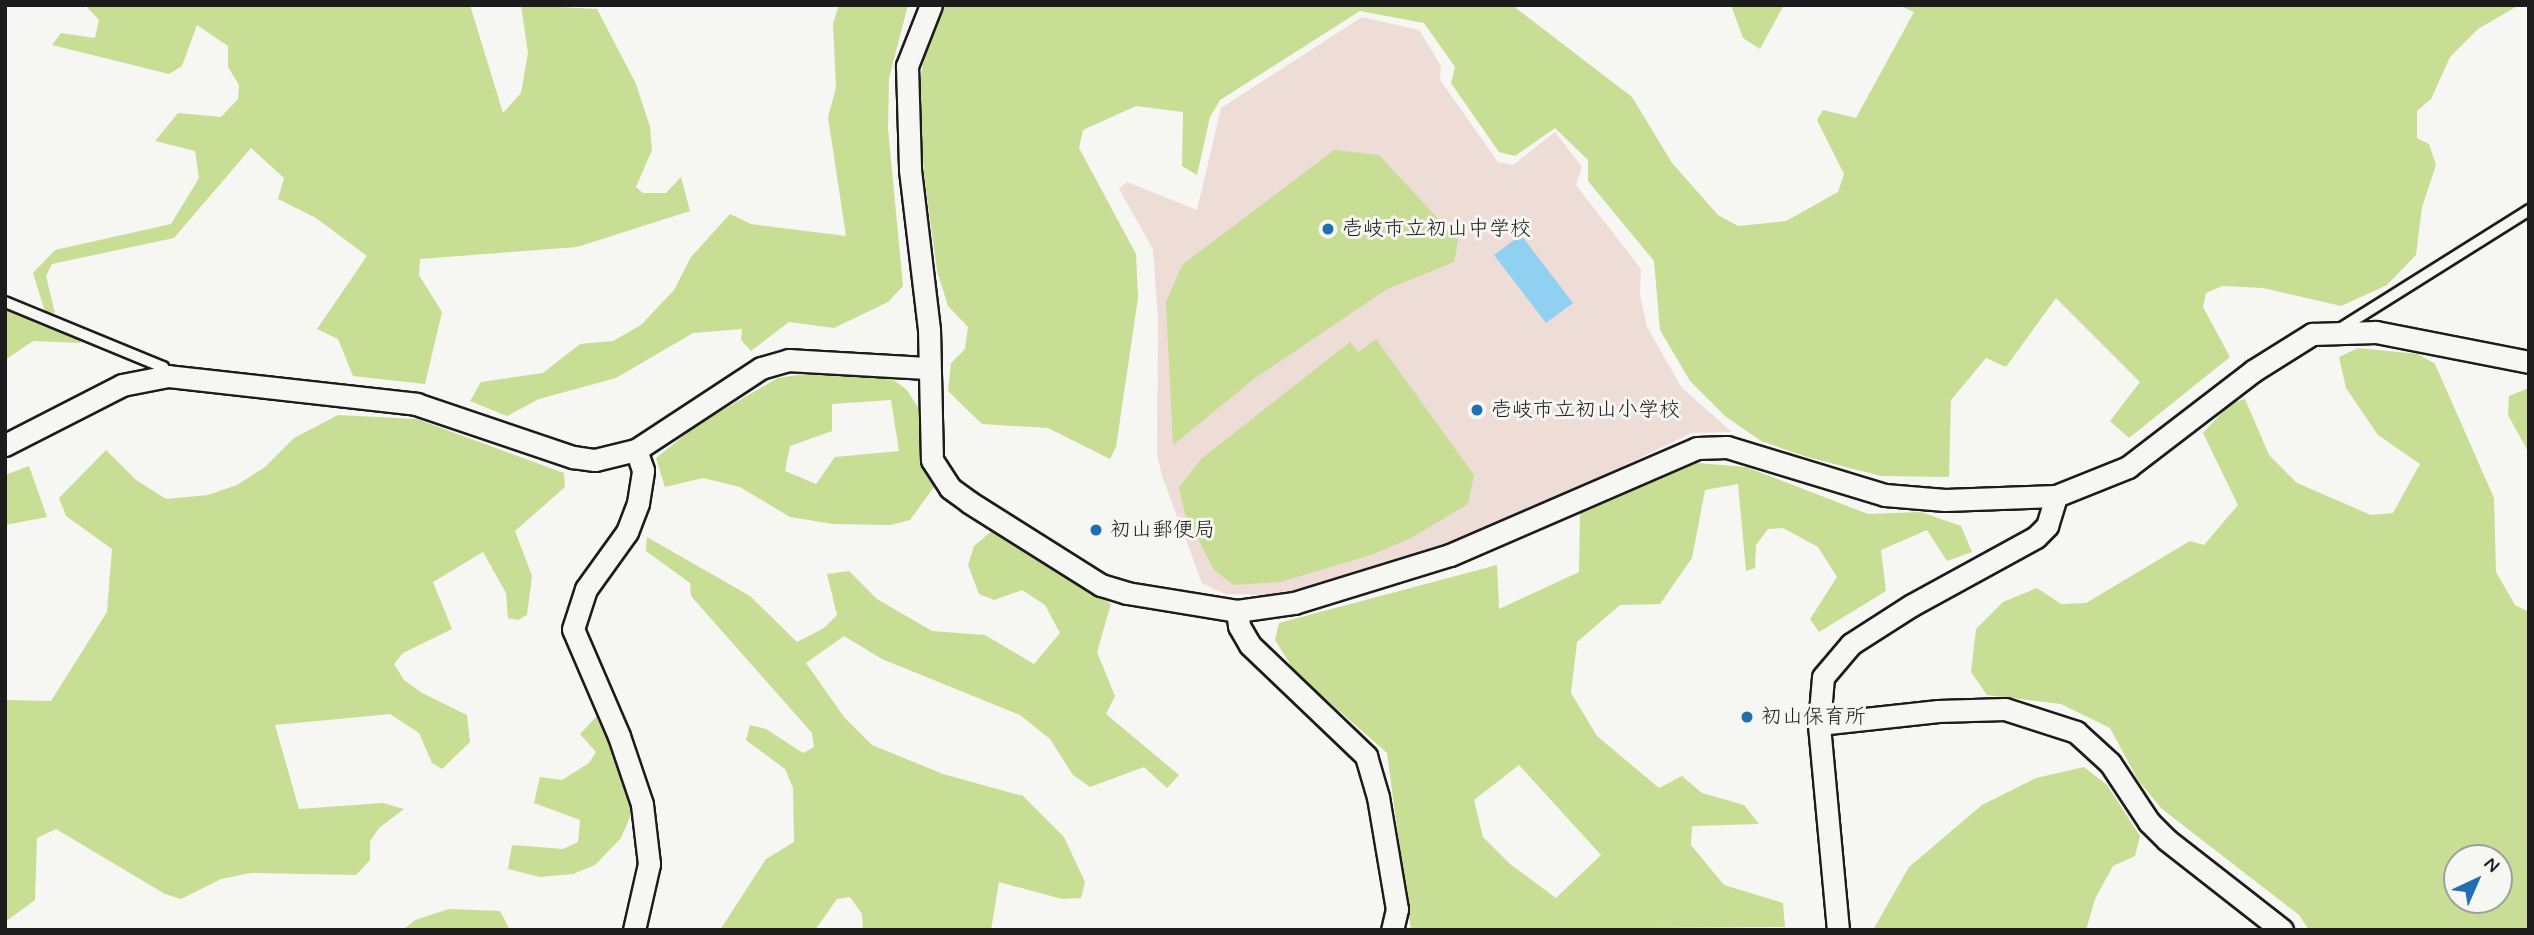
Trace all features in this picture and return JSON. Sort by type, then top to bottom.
[{"type":"street","points":[[931,5],[907,66],[910,170],[929,368],[932,460],[950,488],[1101,585],[1163,601],[1237,611],[1294,603],[1450,555],[1697,448],[1727,447],[1885,495],[1945,500],[2056,496],[2128,467],[2294,342],[2336,331],[2376,332],[2529,362]]},
{"type":"street","points":[[5,445],[122,385],[168,376],[416,404],[573,457],[618,458],[636,450],[761,368],[789,360],[929,368]]},
{"type":"street","points":[[634,930],[649,863],[642,804],[573,629],[586,589],[627,532],[638,503],[643,470],[636,450]]},
{"type":"street","points":[[1838,930],[1819,724],[1823,677],[1834,659],[1912,605],[2036,537],[2047,526],[2056,496]]},
{"type":"street","points":[[1237,611],[1239,626],[1250,645],[1366,757],[1378,797],[1397,909],[1392,930]]},
{"type":"street","points":[[1819,724],[1938,711],[2005,709],[2076,732],[2110,764],[2149,822],[2167,840],[2282,930]]},
{"type":"lane","points":[[2336,331],[2377,301],[2529,210]]},
{"type":"lane","points":[[5,302],[163,367],[168,376]]},
{"type":"shaded area","points":[[1362,17],[1419,30],[1441,66],[1440,80],[1498,162],[1513,165],[1555,132],[1582,167],[1576,185],[1641,269],[1640,295],[1647,327],[1682,388],[1732,432],[1691,433],[1508,523],[1414,557],[1278,595],[1225,594],[1202,583],[1162,476],[1157,454],[1158,321],[1153,249],[1119,189],[1127,182],[1197,210],[1221,108]]},
{"type":"green space","points":[[85,5],[470,5],[503,113],[521,93],[528,53],[521,5],[597,9],[636,84],[650,127],[652,150],[636,187],[643,193],[666,193],[681,177],[690,211],[577,247],[420,259],[419,275],[442,312],[425,384],[353,376],[338,339],[317,329],[367,256],[316,218],[278,199],[284,178],[251,148],[174,238],[52,264],[46,276],[55,313],[45,312],[33,273],[55,250],[171,224],[199,178],[195,151],[155,141],[178,113],[221,117],[238,99],[239,85],[228,67],[228,46],[197,25],[182,66],[169,74],[52,45],[61,33],[95,38],[99,20]]},
{"type":"green space","points":[[839,5],[908,5],[889,78],[888,129],[903,286],[888,302],[834,328],[789,322],[751,351],[741,340],[742,329],[693,333],[616,378],[539,399],[507,416],[470,401],[481,382],[543,373],[580,344],[613,341],[641,325],[674,290],[691,257],[730,214],[751,224],[846,236],[828,117],[836,88],[833,23]]},
{"type":"green space","points":[[944,5],[1512,5],[1632,97],[1672,163],[1718,215],[1738,226],[1786,221],[1838,192],[1844,174],[1817,120],[1823,110],[1856,118],[1914,12],[1898,5],[2519,5],[2478,29],[2450,57],[2431,99],[2417,111],[2417,138],[2429,144],[2436,165],[2422,207],[2416,255],[2387,285],[2341,306],[2263,288],[2222,286],[2206,293],[2203,307],[2230,357],[2129,438],[2110,421],[2140,382],[2056,298],[2006,367],[1986,358],[1951,400],[1949,477],[1881,476],[1807,457],[1761,441],[1725,416],[1690,381],[1660,330],[1654,261],[1588,181],[1588,160],[1555,128],[1515,156],[1499,152],[1451,83],[1455,67],[1424,23],[1360,11],[1220,100],[1210,117],[1197,175],[1182,166],[1183,112],[1136,106],[1083,130],[1079,148],[1136,254],[1138,298],[1116,447],[1110,459],[1048,428],[982,424],[948,391],[951,363],[965,349],[968,327],[948,306],[937,271],[924,174],[919,87],[928,35]]},
{"type":"green space","points":[[1731,5],[1784,5],[1760,49],[1743,38]]},
{"type":"green space","points":[[1334,150],[1379,155],[1458,240],[1454,262],[1387,289],[1255,378],[1173,445],[1166,302],[1182,265]]},
{"type":"green space","points":[[5,310],[80,338],[80,343],[33,341],[5,360]]},
{"type":"green space","points":[[1376,339],[1474,475],[1468,504],[1411,538],[1371,555],[1280,582],[1234,585],[1214,570],[1185,514],[1179,487],[1201,459],[1350,342],[1358,352]]},
{"type":"green space","points":[[2358,348],[2418,354],[2435,364],[2494,498],[2496,572],[2515,605],[2529,612],[2529,930],[2309,930],[2299,915],[2162,809],[2138,780],[2110,728],[2061,704],[1987,695],[1971,672],[1976,629],[2003,602],[2037,588],[2061,604],[2086,603],[2190,541],[2204,545],[2238,505],[2203,433],[2230,404],[2245,399],[2269,455],[2297,483],[2371,515],[2393,513],[2420,464],[2378,435],[2346,388],[2339,357]]},
{"type":"green space","points":[[845,368],[888,376],[907,390],[921,412],[921,454],[934,487],[910,520],[890,525],[833,524],[790,517],[740,487],[703,478],[665,487],[656,458],[697,425],[778,378]],"holes":[[[891,400],[899,451],[835,457],[816,484],[785,471],[790,446],[832,431],[832,404]]]},
{"type":"green space","points":[[2529,388],[2529,453],[2508,415],[2509,396]]},
{"type":"green space","points":[[338,415],[417,419],[564,473],[565,487],[515,531],[532,576],[527,615],[518,620],[508,618],[506,593],[483,552],[433,582],[452,629],[403,653],[394,664],[404,680],[422,693],[467,715],[470,742],[442,769],[432,763],[419,733],[390,714],[275,725],[299,809],[383,803],[404,809],[379,828],[370,841],[370,860],[356,875],[250,873],[221,879],[181,899],[165,894],[56,829],[37,838],[35,900],[5,922],[5,700],[51,701],[107,612],[112,549],[66,516],[59,498],[106,450],[136,480],[166,499],[208,495],[237,485],[265,467],[294,438]]},
{"type":"green space","points":[[1697,463],[1746,467],[1868,514],[1921,512],[1961,526],[1972,552],[1947,561],[1927,530],[1881,550],[1886,591],[1819,632],[1810,619],[1837,577],[1818,547],[1783,528],[1768,529],[1756,545],[1755,568],[1746,571],[1738,484],[1705,490],[1692,558],[1660,604],[1620,605],[1577,642],[1571,693],[1597,736],[1659,788],[1682,776],[1702,793],[1744,805],[1759,824],[1692,826],[1691,845],[1724,885],[1783,903],[1785,927],[1411,930],[1387,753],[1295,672],[1275,640],[1279,623],[1497,565],[1499,609],[1579,572],[1580,511]],"holes":[[[1519,765],[1601,855],[1556,898],[1510,864],[1483,837],[1474,800]]]},
{"type":"green space","points":[[29,466],[47,517],[5,525],[5,475]]},
{"type":"green space","points":[[993,530],[1111,604],[1097,652],[1115,696],[1106,714],[1179,775],[1167,788],[1144,767],[1090,787],[1073,775],[1050,739],[1020,715],[882,659],[844,636],[806,663],[844,717],[872,745],[943,774],[1023,796],[1064,837],[1085,882],[1081,898],[1062,899],[999,882],[991,930],[863,930],[862,914],[850,897],[837,899],[815,930],[720,930],[766,859],[794,842],[793,788],[785,769],[746,740],[750,725],[766,729],[803,753],[814,747],[812,733],[691,596],[690,583],[646,551],[647,537],[750,596],[797,642],[824,628],[837,615],[827,574],[849,571],[877,599],[932,631],[985,635],[1034,664],[1060,633],[1045,605],[1022,590],[994,600],[979,594],[968,565],[974,546]]},
{"type":"green space","points":[[597,716],[622,767],[633,810],[621,838],[595,865],[573,874],[540,877],[508,869],[512,845],[563,849],[578,842],[580,820],[534,803],[540,777],[562,780],[589,763],[596,752],[580,734]]},
{"type":"green space","points":[[2084,767],[2107,785],[2140,836],[2135,856],[2113,866],[2095,899],[2086,930],[1873,930],[1909,867],[1982,805],[2036,778]]},
{"type":"green space","points":[[449,909],[500,911],[510,930],[403,930],[415,920]]},
{"type":"water","points":[[1521,235],[1573,303],[1546,323],[1494,255]]},
{"type":"place","name":"壱岐市立初山中学校","points":[[1328,229]]},
{"type":"place","name":"壱岐市立初山小学校","points":[[1477,410]]},
{"type":"place","name":"初山郵便局","points":[[1096,530]]},
{"type":"place","name":"初山保育所","points":[[1747,717]]}]
